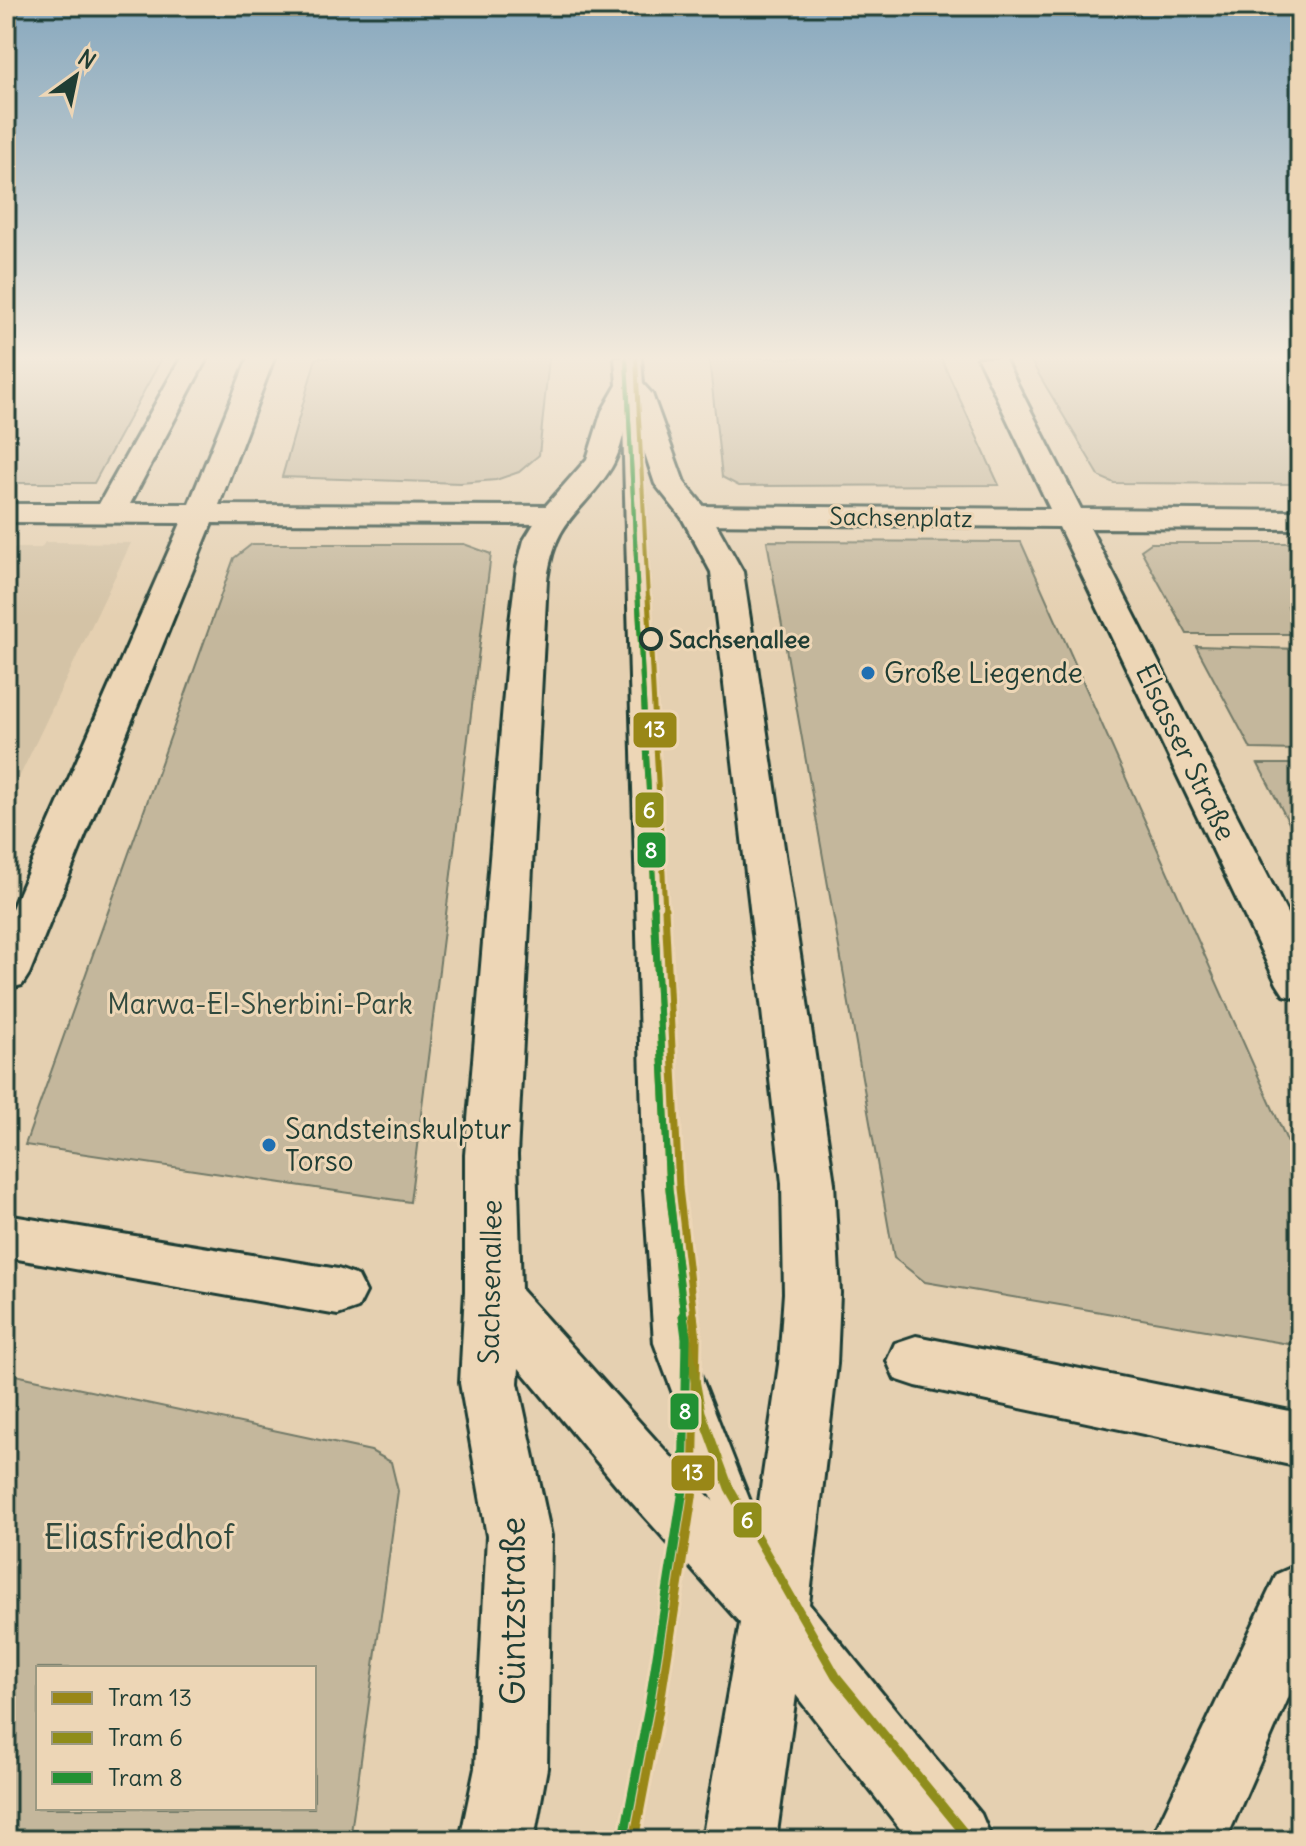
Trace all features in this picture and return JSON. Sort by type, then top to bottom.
[{"type":"street","points":[[109,514],[147,444]]},
{"type":"street","points":[[6,974],[227,444]]},
{"type":"street","points":[[6,513],[554,515],[599,464],[607,444]]},
{"type":"street","points":[[656,444],[670,484],[696,515],[727,572],[808,1183],[812,1293],[808,1364],[775,1614],[739,1840]]},
{"type":"street","points":[[1035,444],[1073,520]]},
{"type":"street","name":"Sachsenallee","points":[[489,1383],[493,1297],[491,1155],[527,622],[534,556],[539,540],[554,515]]},
{"type":"street","name":"Sachsenplatz","points":[[696,515],[1300,520]]},
{"type":"street","name":"Elsasser Straße","points":[[1073,520],[1300,984]]},
{"type":"street","points":[[6,1236],[338,1292]]},
{"type":"street","points":[[493,1297],[659,1489],[775,1614],[955,1840]]},
{"type":"street","points":[[916,1361],[1300,1440]]},
{"type":"street","name":"Güntzstraße","points":[[489,1383],[519,1536],[511,1768],[497,1840]]},
{"type":"street","points":[[1188,1840],[1300,1596]]},
{"type":"lane","points":[[632,444],[660,1189],[671,1343],[775,1614]]},
{"type":"shaded area","points":[[45,542],[131,543],[6,805],[6,548],[41,548]]},
{"type":"green space","points":[[6,444],[115,444],[94,483],[6,483]]},
{"type":"green space","points":[[291,444],[540,444],[539,455],[519,472],[496,480],[460,483],[282,477]]},
{"type":"green space","points":[[718,444],[980,444],[999,485],[739,486],[722,477]]},
{"type":"green space","points":[[1080,444],[1300,444],[1300,484],[1114,483],[1100,477]]},
{"type":"green space","points":[[767,541],[1021,542],[1300,1170],[1300,1346],[925,1282],[894,1258]]},
{"type":"green space","points":[[1151,543],[1300,543],[1300,606],[1288,607],[1300,634],[1187,634],[1141,550]]},
{"type":"green space","name":"Marwa-El-Sherbini-Park","points":[[252,544],[464,544],[491,554],[410,1202],[25,1145],[234,558]]},
{"type":"green space","points":[[1196,646],[1300,649],[1300,750],[1251,749]]},
{"type":"green space","points":[[1258,764],[1300,764],[1300,844]]},
{"type":"green space","name":"Eliasfriedhof","points":[[6,1373],[371,1451],[391,1462],[398,1491],[350,1840],[6,1840]]},
{"type":"tram line","name":"6","points":[[630,444],[669,1189],[686,1339],[701,1412],[729,1488],[836,1676],[970,1840]]},
{"type":"tram line","name":"8","points":[[624,1838],[649,1707],[683,1490],[686,1338],[669,1189],[630,444]]},
{"type":"tram line","name":"13","points":[[634,1840],[659,1709],[693,1491],[696,1338],[679,1188],[640,444]]},
{"type":"place","name":"Sachsenallee","points":[[651,639]]},
{"type":"place","name":"Große Liegende","points":[[868,673]]},
{"type":"place","name":"Sandsteinskulptur Torso","points":[[269,1145]]}]
